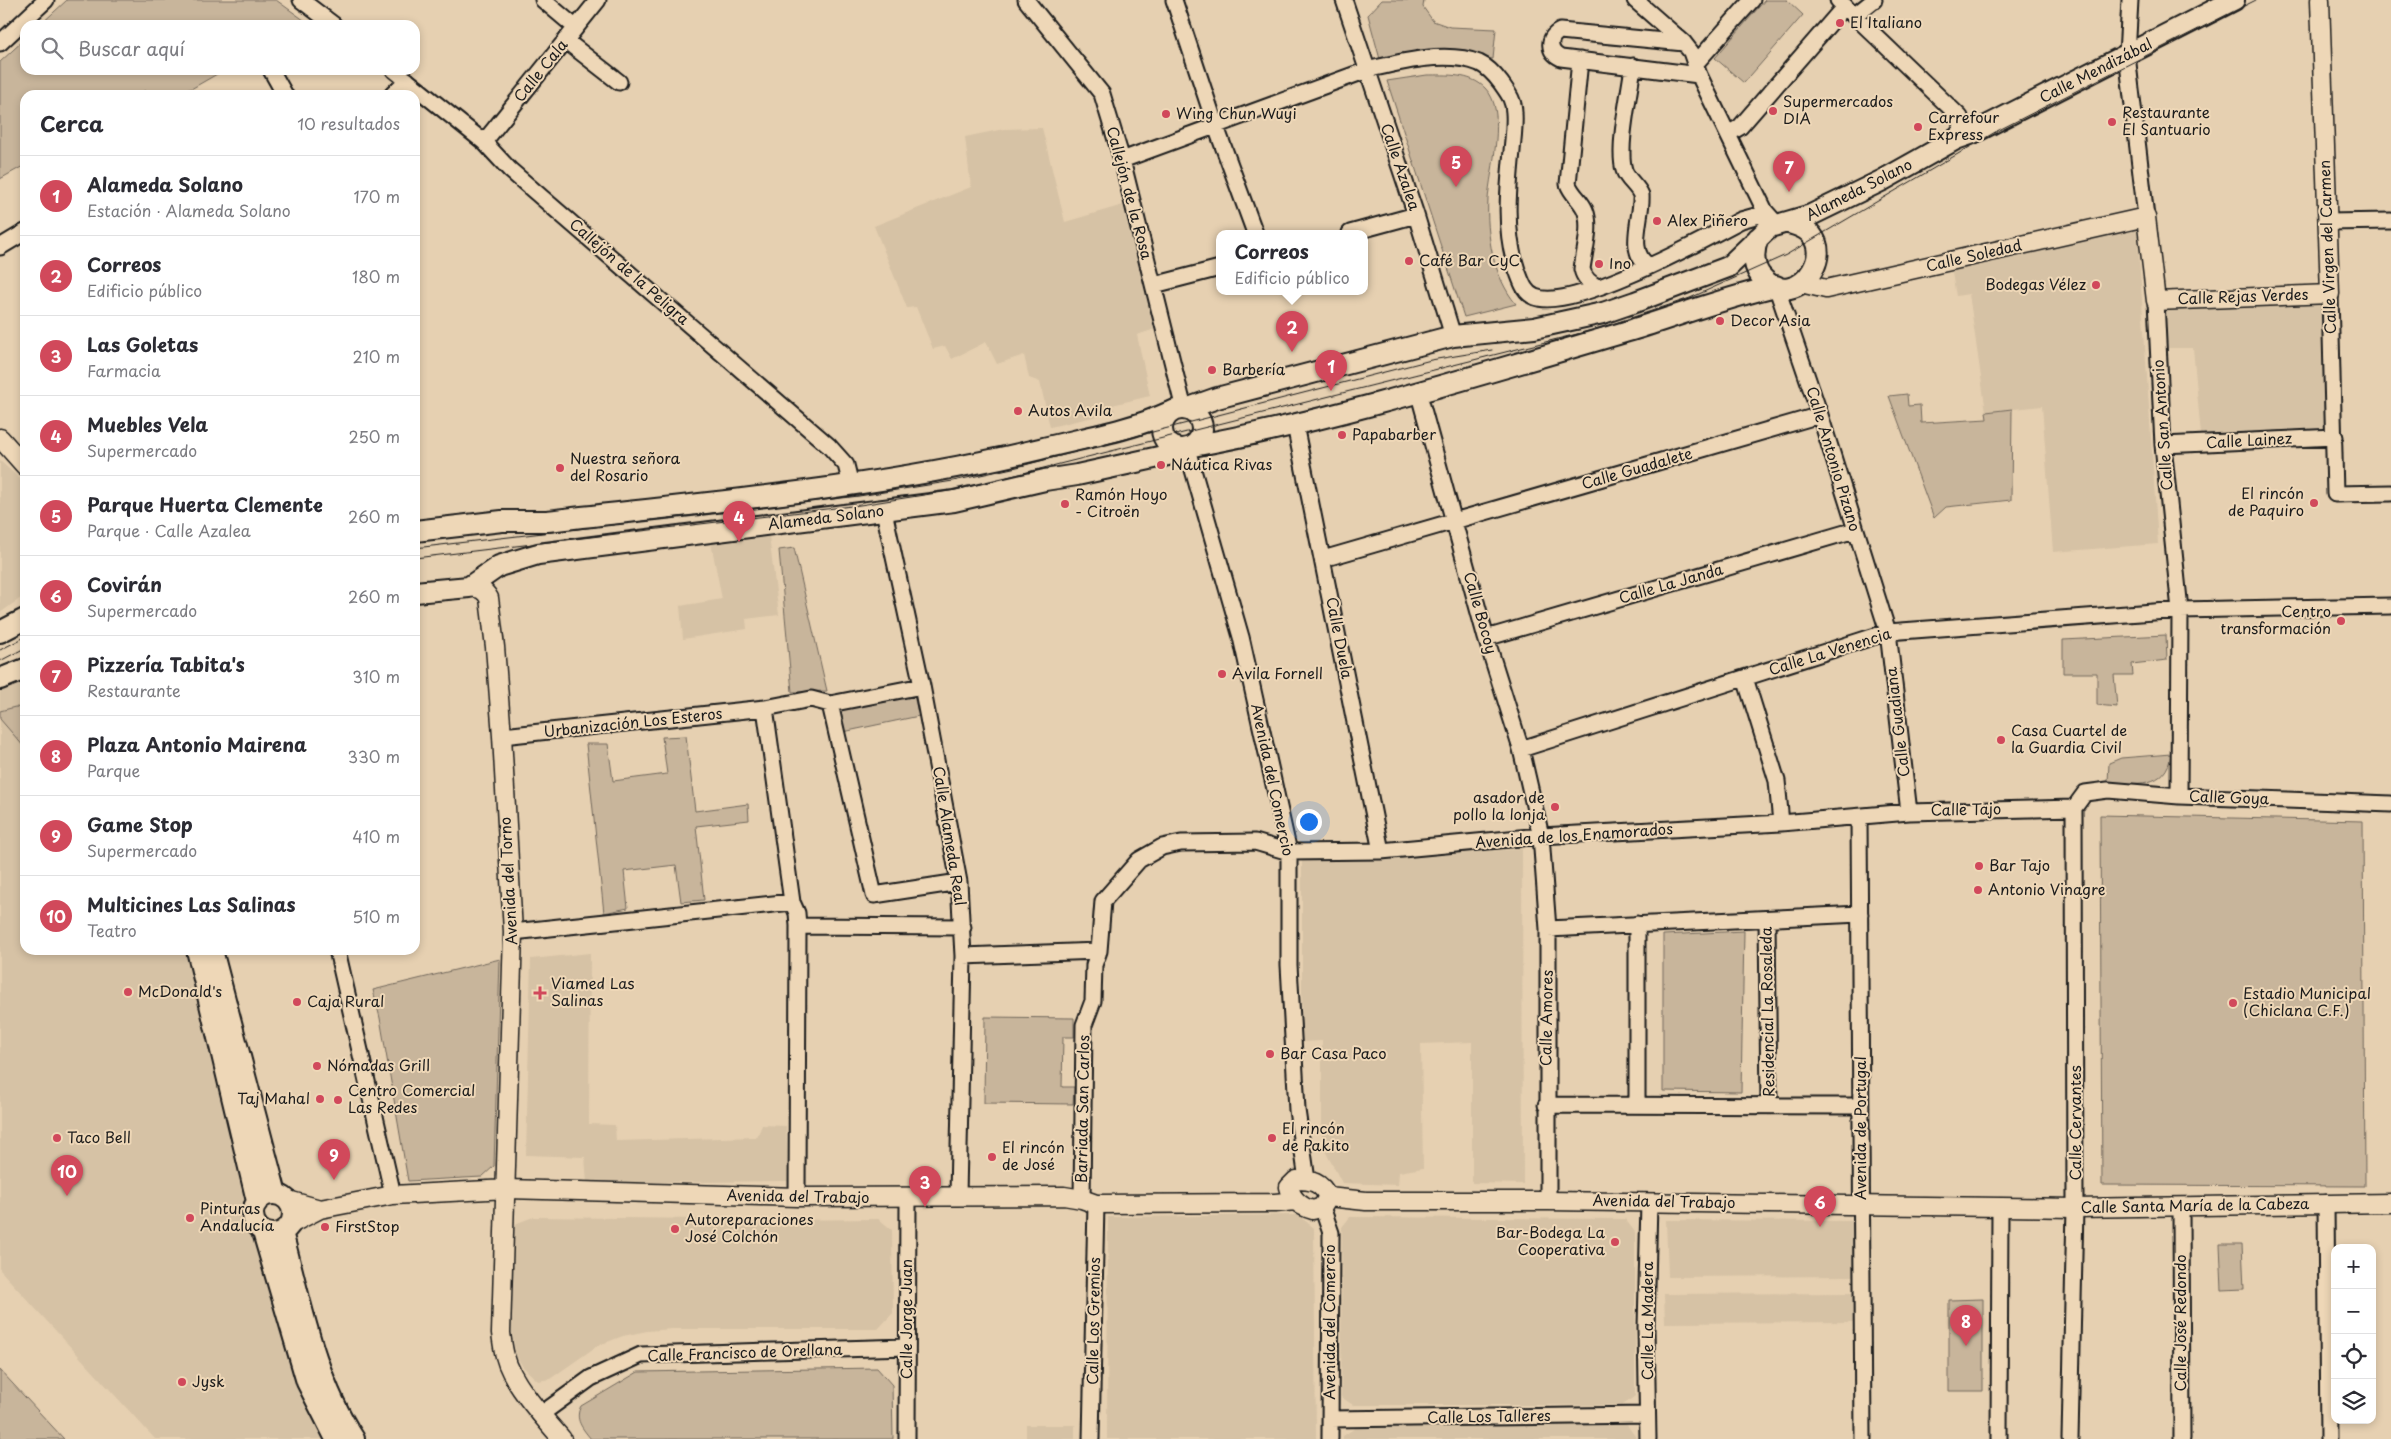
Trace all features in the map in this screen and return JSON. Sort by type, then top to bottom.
[{"type":"main road","name":"Calle Mendizábal","points":[[1956,139],[1973,133],[2234,0]]},
{"type":"main road","name":"Alameda Solano","points":[[420,530],[502,521],[547,521],[851,485],[972,465],[1125,428],[1217,398],[1453,336],[1534,328],[1603,313],[1728,267],[1764,231],[1779,221],[1811,215],[1883,180],[1956,139]]},
{"type":"main road","name":"Alameda Solano","points":[[420,592],[469,587],[499,566],[538,554],[954,501],[1168,455],[1187,448],[1295,425],[1634,329],[1751,291],[1776,286],[1793,287],[1801,284],[1813,272],[1816,264],[1817,248],[1809,233],[1803,228],[1779,221]]},
{"type":"main road","points":[[1758,238],[1753,254],[1757,270],[1768,282],[1776,286]]},
{"type":"main road","points":[[1180,410],[1195,414],[1201,423],[1201,435],[1187,448],[1167,444],[1161,432],[1162,422],[1180,410]]},
{"type":"main road","points":[[0,632],[20,622]]},
{"type":"main road","points":[[0,679],[20,671]]},
{"type":"main road","points":[[198,955],[257,1201],[253,1215],[258,1228],[279,1229]]},
{"type":"main road","points":[[213,955],[282,1197],[293,1211],[279,1229],[307,1382],[336,1439]]},
{"type":"main road","points":[[257,1201],[269,1194],[282,1197]]},
{"type":"main road","points":[[279,1229],[326,1387],[354,1439]]},
{"type":"street","points":[[25,20],[46,0]]},
{"type":"street","points":[[301,0],[327,20]]},
{"type":"street","points":[[543,0],[576,27]]},
{"type":"street","name":"Calle Cala","points":[[484,142],[598,0]]},
{"type":"street","name":"Callejón de la Rosa","points":[[1026,0],[1102,94],[1122,160],[1154,285],[1180,410]]},
{"type":"street","points":[[1174,0],[1215,124],[1254,230]]},
{"type":"street","name":"Calle Azalea","points":[[1344,0],[1416,215],[1453,336]]},
{"type":"street","points":[[1698,69],[1752,0]]},
{"type":"street","points":[[1728,134],[1740,127],[1846,8],[1874,0]]},
{"type":"street","name":"Calle San Antonio","points":[[2130,0],[2127,55],[2156,300],[2163,445],[2180,610],[2179,796]]},
{"type":"street","name":"Calle Virgen del Carmen","points":[[2320,0],[2335,438],[2334,494],[2391,493]]},
{"type":"street","points":[[1638,1],[1684,43],[1728,134],[1779,221]]},
{"type":"street","points":[[1846,8],[1960,117],[1961,128],[1956,139]]},
{"type":"street","points":[[0,43],[20,24]]},
{"type":"street","points":[[1684,43],[1560,31],[1553,36],[1551,49],[1556,56],[1580,60],[1633,66],[1698,69]]},
{"type":"street","points":[[565,40],[618,82]]},
{"type":"street","points":[[1122,160],[1215,124],[1367,70],[1396,62],[1430,58],[1463,59],[1480,63],[1493,72],[1512,98],[1514,114],[1507,202],[1513,258],[1523,288],[1535,298],[1551,298],[1576,294],[1598,286],[1650,266],[1741,220],[1759,215],[1779,221]]},
{"type":"street","points":[[1580,60],[1568,184],[1570,191],[1586,211],[1588,221],[1582,269],[1587,280],[1598,286]]},
{"type":"street","points":[[1633,66],[1623,141],[1622,164],[1628,179],[1639,190],[1641,195],[1637,248],[1640,259],[1650,266]]},
{"type":"street","points":[[274,75],[282,90]]},
{"type":"street","name":"Callejón de la Peligra","points":[[401,75],[484,142],[510,170],[829,446],[846,465],[851,485]]},
{"type":"street","points":[[397,90],[408,80]]},
{"type":"street","points":[[1361,230],[1416,215]]},
{"type":"street","name":"Calle Soledad","points":[[1801,284],[1826,289],[2146,216]]},
{"type":"street","points":[[2327,222],[2391,221]]},
{"type":"street","points":[[0,247],[20,235]]},
{"type":"street","points":[[1154,285],[1216,269]]},
{"type":"street","name":"Calle Antonio Pizano","points":[[1776,286],[1820,415],[1888,632]]},
{"type":"street","name":"Calle Rejas Verdes","points":[[2156,300],[2330,294]]},
{"type":"street","name":"Calle Bocoy","points":[[1418,391],[1486,638],[1522,749],[1541,836]]},
{"type":"street","name":"Calle Guadalete","points":[[1323,559],[1454,523],[1820,415]]},
{"type":"street","name":"Calle Duela","points":[[1295,425],[1381,851]]},
{"type":"street","points":[[0,438],[20,460]]},
{"type":"street","name":"Calle Lainez","points":[[2163,445],[2335,438]]},
{"type":"street","name":"Avenida del Comercio","points":[[1187,448],[1242,637],[1289,852],[1289,964],[1297,1110],[1307,1180]]},
{"type":"street","name":"Calle Alameda Real","points":[[884,511],[922,686],[959,882],[963,927],[963,956],[958,1196]]},
{"type":"street","name":"Calle La Janda","points":[[1486,638],[1855,530]]},
{"type":"street","name":"Avenida del Torno","points":[[469,587],[485,591],[489,598],[502,736],[513,932],[507,1189],[501,1333],[505,1357],[512,1373],[540,1415],[562,1439]]},
{"type":"street","name":"Calle La Venencia","points":[[1522,749],[1888,632],[2180,610],[2391,606]]},
{"type":"street","name":"Calle Guadiana","points":[[1888,632],[1909,812]]},
{"type":"street","points":[[1745,678],[1777,781],[1781,823]]},
{"type":"street","points":[[922,686],[830,704],[874,895],[959,882]]},
{"type":"street","name":"Urbanización Los Esteros","points":[[502,736],[765,708],[812,699],[830,704]]},
{"type":"street","points":[[765,708],[792,902],[797,913],[798,926],[797,1197]]},
{"type":"street","name":"Calle Goya","points":[[2074,808],[2085,793],[2108,790],[2179,796],[2391,804]]},
{"type":"street","name":"Calle Tajo","points":[[1859,818],[1909,812],[2074,808]]},
{"type":"street","name":"Calle Cervantes","points":[[2070,1439],[2075,1208],[2074,808]]},
{"type":"street","name":"Avenida de los Enamorados","points":[[1289,852],[1381,851],[1541,836],[1859,818]]},
{"type":"street","name":"Avenida de Portugal","points":[[1859,818],[1863,1439]]},
{"type":"street","name":"Calle Amores","points":[[1541,836],[1548,929],[1546,1105],[1548,1201]]},
{"type":"street","name":"Barriada San Carlos","points":[[1089,1201],[1084,1025],[1094,1001],[1094,965],[1099,951],[1103,901],[1138,860],[1162,847],[1181,843],[1255,842],[1289,852]]},
{"type":"street","points":[[513,932],[792,902]]},
{"type":"street","name":"Residencial La Rosaleda","points":[[1548,929],[1860,914]]},
{"type":"street","name":"Residencial La Rosaleda","points":[[1767,919],[1769,1106]]},
{"type":"street","points":[[1637,924],[1637,1105]]},
{"type":"street","points":[[798,926],[963,927]]},
{"type":"street","points":[[963,956],[1099,951]]},
{"type":"street","points":[[338,955],[394,1195]]},
{"type":"street","name":"Residencial La Rosaleda","points":[[1546,1105],[1861,1106]]},
{"type":"street","points":[[1307,1180],[1319,1184],[1325,1202],[1314,1210],[1306,1208],[1293,1197],[1289,1187],[1292,1182],[1307,1180]]},
{"type":"street","name":"Avenida del Trabajo","points":[[320,1209],[394,1195],[507,1189],[797,1197],[1064,1196],[1089,1201],[1275,1203],[1293,1197]]},
{"type":"street","points":[[282,1197],[320,1209]]},
{"type":"street","name":"Calle Jorge Juan","points":[[907,1439],[908,1198]]},
{"type":"street","name":"Calle Los Gremios","points":[[1089,1201],[1092,1439]]},
{"type":"street","name":"Avenida del Trabajo","points":[[1325,1202],[1548,1201],[2000,1207]]},
{"type":"street","name":"Avenida del Comercio","points":[[1325,1202],[1331,1233],[1330,1439]]},
{"type":"street","name":"Calle La Madera","points":[[1648,1202],[1648,1439]]},
{"type":"street","points":[[2326,1203],[2328,1439]]},
{"type":"street","name":"Calle Santa María de la Cabeza","points":[[2000,1207],[2075,1208],[2391,1203]]},
{"type":"street","name":"Calle José Redondo","points":[[2181,1206],[2182,1439]]},
{"type":"street","points":[[1999,1439],[2000,1207]]},
{"type":"street","points":[[279,1229],[320,1209]]},
{"type":"street","name":"Calle Francisco de Orellana","points":[[540,1415],[590,1378],[641,1355],[907,1347]]},
{"type":"street","name":"Calle Los Talleres","points":[[1330,1419],[1648,1415]]},
{"type":"shaded area","points":[[67,0],[276,0],[304,20],[45,20]]},
{"type":"shaded area","points":[[1382,0],[1424,0],[1423,7],[1433,21],[1450,27],[1496,29],[1493,59],[1470,56],[1381,63],[1368,15]]},
{"type":"shaded area","points":[[1765,0],[1787,0],[1803,15],[1744,83],[1715,58]]},
{"type":"shaded area","points":[[20,44],[20,75],[215,75],[191,89],[182,90],[20,90],[20,168],[0,179],[0,62]]},
{"type":"shaded area","points":[[1427,75],[1465,77],[1479,83],[1492,98],[1497,125],[1488,199],[1488,227],[1497,268],[1508,293],[1516,304],[1464,317],[1387,81]]},
{"type":"shaded area","points":[[1042,128],[1065,222],[1123,205],[1155,329],[1137,335],[1150,396],[1112,405],[1115,412],[1050,427],[1040,382],[1029,378],[1024,355],[997,364],[986,342],[952,359],[945,346],[933,349],[916,307],[907,308],[874,226],[971,187],[965,137],[1004,129]]},
{"type":"shaded area","points":[[2137,225],[2158,544],[2053,552],[2042,406],[1986,412],[1969,294],[1956,296],[1951,267]]},
{"type":"shaded area","points":[[2325,299],[2326,432],[2201,435],[2193,348],[2163,348],[2162,305]]},
{"type":"shaded area","points":[[1907,394],[1908,406],[1920,405],[1921,423],[1987,419],[1986,412],[2012,409],[2011,500],[1946,507],[1934,518],[1889,396]]},
{"type":"shaded area","points":[[0,461],[20,479],[20,599],[0,613]]},
{"type":"shaded area","points":[[769,536],[779,615],[746,619],[747,629],[683,639],[680,606],[722,599],[711,543]]},
{"type":"shaded area","points":[[794,548],[827,691],[792,692],[779,550]]},
{"type":"shaded area","points":[[2166,635],[2167,660],[2132,664],[2133,675],[2114,675],[2117,707],[2097,705],[2097,673],[2063,673],[2063,640]]},
{"type":"shaded area","points":[[20,682],[20,955],[187,955],[292,1369],[326,1439],[155,1439],[0,1270],[0,692],[8,686]]},
{"type":"shaded area","points":[[913,692],[919,716],[843,732],[838,709]]},
{"type":"shaded area","points":[[20,708],[20,742],[0,719],[0,711]]},
{"type":"shaded area","points":[[686,736],[695,811],[748,804],[749,820],[696,826],[704,900],[681,902],[676,865],[624,871],[628,908],[604,913],[586,744],[608,744],[613,781],[667,774],[662,737]]},
{"type":"shaded area","points":[[2171,754],[2168,765],[2156,779],[2139,783],[2108,782],[2109,763],[2121,758]]},
{"type":"shaded area","name":"Estadio Municipal (Chiclana C.F.)","points":[[2100,815],[2363,821],[2365,1186],[2102,1185]]},
{"type":"shaded area","points":[[1522,849],[1523,1184],[1472,1183],[1472,1042],[1421,1044],[1423,1168],[1399,1172],[1398,1185],[1342,1183],[1322,1145],[1322,1041],[1302,1042],[1302,860]]},
{"type":"shaded area","points":[[1744,931],[1741,1092],[1663,1091],[1663,935]]},
{"type":"shaded area","points":[[590,953],[589,1124],[615,1125],[616,1141],[757,1137],[762,1125],[786,1126],[788,1181],[587,1183],[585,1157],[526,1155],[531,959]]},
{"type":"shaded area","points":[[500,959],[494,1166],[482,1177],[408,1181],[380,1018],[373,990]]},
{"type":"shaded area","points":[[985,1017],[1074,1018],[1074,1037],[1063,1037],[1062,1087],[1074,1087],[1073,1104],[984,1103]]},
{"type":"shaded area","points":[[1298,1215],[1314,1228],[1316,1439],[1107,1439],[1108,1217]]},
{"type":"shaded area","points":[[533,1217],[781,1220],[879,1219],[892,1230],[893,1313],[878,1329],[672,1329],[647,1331],[623,1336],[597,1346],[550,1379],[538,1381],[523,1367],[516,1356],[510,1321],[515,1224]]},
{"type":"shaded area","points":[[1350,1217],[1625,1219],[1635,1232],[1635,1396],[1623,1405],[1353,1405],[1341,1397],[1342,1227]]},
{"type":"shaded area","points":[[1666,1220],[1855,1221],[1854,1276],[1668,1277]]},
{"type":"shaded area","points":[[2220,1244],[2242,1244],[2244,1289],[2222,1290]]},
{"type":"shaded area","points":[[1855,1293],[1855,1322],[1665,1323],[1664,1294]]},
{"type":"shaded area","points":[[1983,1299],[1983,1391],[1949,1391],[1949,1300]]},
{"type":"shaded area","points":[[877,1368],[892,1385],[893,1439],[591,1439],[582,1427],[578,1415],[581,1406],[638,1372]]},
{"type":"shaded area","points":[[0,1370],[64,1439],[0,1439]]},
{"type":"shaded area","points":[[1026,1425],[1075,1425],[1075,1439],[1026,1439]]},
{"type":"shaded area","points":[[1627,1425],[1637,1439],[1343,1439],[1343,1436],[1357,1427]]},
{"type":"tram line","points":[[420,557],[860,505],[956,490],[1601,328],[1690,298],[1786,255],[1997,131],[2256,0]]},
{"type":"tram line","points":[[420,547],[859,496],[953,481],[1017,467],[1431,360],[1492,350]]},
{"type":"tram line","points":[[0,650],[20,640]]},
{"type":"tram line","points":[[0,661],[20,651]]},
{"type":"place","name":"El Italiano","points":[[1840,23]]},
{"type":"place","name":"Supermercados DIA","points":[[1773,111]]},
{"type":"place","name":"Wing Chun Wuyi","points":[[1166,114]]},
{"type":"place","name":"Restaurante El Santuario","points":[[2112,122]]},
{"type":"place","name":"Carrefour Express","points":[[1918,127]]},
{"type":"place","name":"Parque Huerta Clemente","points":[[1456,187]]},
{"type":"place","name":"Pizzería Tabita's","points":[[1789,192]]},
{"type":"place","name":"Alex Piñero","points":[[1657,221]]},
{"type":"place","name":"Café Bar CyC","points":[[1409,261]]},
{"type":"place","name":"Ino","points":[[1599,264]]},
{"type":"place","name":"Bodegas Vélez","points":[[2096,285]]},
{"type":"place","name":"Decor Asia","points":[[1720,321]]},
{"type":"place","name":"Correos","points":[[1292,352]]},
{"type":"place","name":"Barbería","points":[[1212,370]]},
{"type":"place","name":"Alameda Solano","points":[[1331,391]]},
{"type":"place","name":"Autos Avila","points":[[1018,411]]},
{"type":"place","name":"Papabarber","points":[[1342,435]]},
{"type":"place","name":"Náutica Rivas","points":[[1161,465]]},
{"type":"place","name":"Nuestra señora del Rosario","points":[[560,468]]},
{"type":"place","name":"El rincón de Paquiro","points":[[2314,503]]},
{"type":"place","name":"Ramón Hoyo - Citroën","points":[[1065,504]]},
{"type":"place","name":"Muebles Vela","points":[[739,542]]},
{"type":"place","name":"Centro transformación","points":[[2341,621]]},
{"type":"place","name":"Avila Fornell","points":[[1222,674]]},
{"type":"place","name":"Casa Cuartel de la Guardia Civil","points":[[2001,740]]},
{"type":"place","name":"asador de pollo la lonja","points":[[1555,807]]},
{"type":"place","name":"Bar Tajo","points":[[1979,866]]},
{"type":"place","name":"Antonio Vinagre","points":[[1978,890]]},
{"type":"place","name":"McDonald's","points":[[128,992]]},
{"type":"place","name":"Viamed Las Salinas","points":[[540,993]]},
{"type":"place","name":"Caja Rural","points":[[297,1002]]},
{"type":"place","name":"Estadio Municipal (Chiclana C.F.)","points":[[2233,1003]]},
{"type":"place","name":"Bar Casa Paco","points":[[1270,1054]]},
{"type":"place","name":"Nómadas Grill","points":[[317,1066]]},
{"type":"place","name":"Taj Mahal","points":[[320,1099]]},
{"type":"place","name":"Centro Comercial Las Redes","points":[[338,1100]]},
{"type":"place","name":"Taco Bell","points":[[57,1138]]},
{"type":"place","name":"El rincón de Pakito","points":[[1272,1138]]},
{"type":"place","name":"El rincón de José","points":[[992,1157]]},
{"type":"place","name":"Game Stop","points":[[334,1180]]},
{"type":"place","name":"Multicines Las Salinas","points":[[67,1196]]},
{"type":"place","name":"Las Goletas","points":[[925,1207]]},
{"type":"place","name":"Pinturas Andalucía","points":[[190,1218]]},
{"type":"place","name":"FirstStop","points":[[325,1227]]},
{"type":"place","name":"Covirán","points":[[1820,1227]]},
{"type":"place","name":"Autoreparaciones José Colchón","points":[[675,1229]]},
{"type":"place","name":"Bar-Bodega La Cooperativa","points":[[1615,1242]]},
{"type":"place","name":"Plaza Antonio Mairena","points":[[1966,1346]]},
{"type":"place","name":"Jysk","points":[[182,1382]]}]
